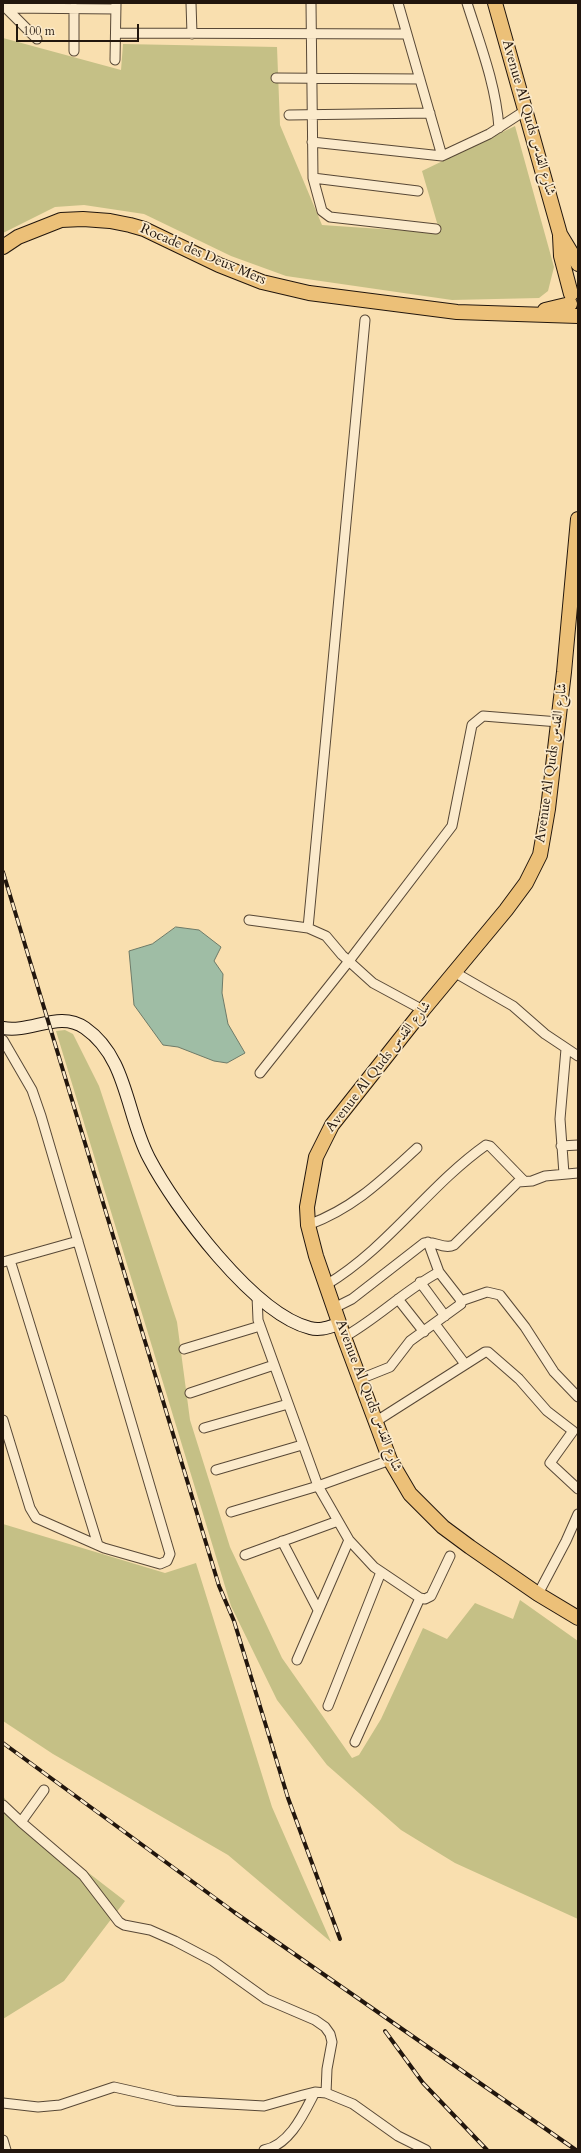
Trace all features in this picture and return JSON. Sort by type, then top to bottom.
[{"type":"main road","name":"Avenue Al Quds شارع القدس","points":[[495,3],[560,234],[561,256],[578,316]]},
{"type":"main road","name":"Rocade des Deux Mers","points":[[3,247],[18,237],[61,220],[83,219],[110,221],[144,229],[219,265],[262,282],[308,293],[450,311],[578,316]]},
{"type":"main road","name":"Avenue Al Quds شارع القدس","points":[[560,234],[578,264]]},
{"type":"main road","name":"Rocade des Deux Mers","points":[[528,314],[573,294]]},
{"type":"main road","name":"Avenue Al Quds شارع القدس","points":[[578,519],[559,722],[548,809],[537,862],[526,883],[506,910],[423,1010],[341,1113],[326,1136],[316,1157],[308,1207],[308,1225],[339,1324],[390,1460],[410,1494],[437,1522],[470,1547],[538,1594],[578,1618]]},
{"type":"main road","points":[[3,1028],[23,1028],[69,1020],[83,1027],[98,1038],[110,1052],[118,1069],[141,1142],[158,1174],[212,1250],[257,1296],[279,1314],[310,1328],[324,1328],[339,1324]]},
{"type":"street","points":[[191,3],[192,34]]},
{"type":"street","points":[[311,3],[313,178],[322,211],[330,217],[436,228]]},
{"type":"street","points":[[398,3],[442,156]]},
{"type":"street","points":[[467,3],[487,66],[499,128]]},
{"type":"street","points":[[4,7],[74,8],[116,6],[116,60]]},
{"type":"street","points":[[4,7],[37,39]]},
{"type":"street","points":[[74,8],[74,51]]},
{"type":"street","points":[[116,33],[407,34]]},
{"type":"street","points":[[276,78],[420,79]]},
{"type":"street","points":[[312,142],[442,156],[499,128],[526,110]]},
{"type":"street","points":[[289,114],[430,113]]},
{"type":"street","points":[[313,178],[418,191]]},
{"type":"street","points":[[308,928],[365,320]]},
{"type":"street","points":[[260,1073],[349,962],[452,826],[472,725],[483,716],[559,722]]},
{"type":"street","points":[[249,920],[308,928],[326,936],[349,962],[373,983],[423,1010]]},
{"type":"street","points":[[454,972],[513,1006],[566,1049],[578,1056]]},
{"type":"street","points":[[3,1040],[32,1090],[170,1554],[165,1564],[160,1564],[98,1545],[40,1520],[34,1515],[3,1420]]},
{"type":"street","points":[[564,1174],[561,1146],[560,1111],[566,1049]]},
{"type":"street","points":[[326,1285],[342,1276],[364,1258],[441,1185],[486,1145],[490,1146],[524,1181]]},
{"type":"street","points":[[561,1146],[578,1145]]},
{"type":"street","points":[[308,1225],[330,1217],[350,1206],[417,1148]]},
{"type":"street","points":[[334,1308],[352,1299],[424,1243],[428,1242],[451,1246],[478,1223],[515,1184],[524,1181],[532,1181],[545,1176],[578,1173]]},
{"type":"street","points":[[78,1241],[7,1261],[98,1545]]},
{"type":"street","points":[[428,1242],[439,1272],[461,1301]]},
{"type":"street","points":[[344,1337],[366,1324],[420,1282],[439,1272]]},
{"type":"street","points":[[420,1282],[445,1316]]},
{"type":"street","points":[[360,1379],[390,1367],[410,1341],[435,1324],[459,1305],[461,1301],[487,1292],[500,1295],[525,1326],[558,1378],[578,1397]]},
{"type":"street","points":[[257,1296],[256,1310],[260,1326],[302,1445],[318,1486],[349,1540],[374,1567],[420,1598],[425,1599],[431,1596],[450,1556]]},
{"type":"street","points":[[398,1299],[424,1332]]},
{"type":"street","points":[[435,1324],[465,1364]]},
{"type":"street","points":[[184,1349],[260,1326]]},
{"type":"street","points":[[375,1422],[465,1364],[485,1352],[489,1352],[519,1379],[547,1411],[575,1433],[550,1463],[578,1489]]},
{"type":"street","points":[[190,1393],[274,1365]]},
{"type":"street","points":[[204,1428],[288,1404]]},
{"type":"street","points":[[216,1470],[302,1445]]},
{"type":"street","points":[[231,1512],[318,1486],[390,1460]]},
{"type":"street","points":[[538,1594],[578,1514]]},
{"type":"street","points":[[245,1555],[338,1521]]},
{"type":"street","points":[[297,1660],[349,1540]]},
{"type":"street","points":[[282,1541],[318,1610]]},
{"type":"street","points":[[328,1706],[381,1572]]},
{"type":"street","points":[[355,1742],[420,1598]]},
{"type":"street","points":[[21,1822],[44,1790]]},
{"type":"street","points":[[3,1805],[83,1875],[119,1922],[124,1925],[150,1930],[175,1941],[213,1961],[266,1999],[315,2020],[325,2027],[330,2034],[332,2042],[327,2069],[326,2093]]},
{"type":"street","points":[[3,2103],[38,2107],[60,2105],[114,2087],[176,2101],[264,2106],[315,2092],[326,2093],[353,2104],[398,2136],[426,2150]]},
{"type":"street","points":[[264,2150],[274,2147],[288,2135],[315,2092]]},
{"type":"street","points":[[3,2140],[6,2150]]},
{"type":"shaded area","points":[[3,38],[121,70],[123,44],[277,47],[280,125],[322,225],[440,233],[422,171],[515,126],[554,267],[548,291],[539,298],[452,300],[286,276],[231,256],[144,214],[84,205],[55,207],[3,233]]},
{"type":"shaded area","points":[[176,927],[199,930],[221,947],[214,961],[223,974],[222,993],[228,1024],[245,1053],[227,1063],[214,1061],[178,1047],[163,1045],[134,1005],[129,951],[152,944]]},
{"type":"shaded area","points":[[65,1030],[73,1034],[99,1086],[177,1322],[190,1420],[230,1547],[282,1658],[352,1758],[359,1755],[381,1719],[423,1628],[447,1639],[475,1603],[513,1619],[520,1600],[578,1641],[578,1919],[455,1863],[401,1830],[327,1765],[277,1700],[231,1606],[56,1031]]},
{"type":"shaded area","points":[[3,1524],[165,1573],[196,1563],[272,1807],[331,1942],[228,1855],[53,1754],[3,1721]]},
{"type":"shaded area","points":[[3,1796],[20,1820],[125,1901],[64,1981],[3,2019]]},
{"type":"railway","points":[[3,872],[219,1586],[234,1621],[288,1798],[340,1939]]},
{"type":"railway","points":[[3,1743],[234,1912],[576,2150]]},
{"type":"railway","points":[[385,2031],[423,2083],[487,2150]]}]
